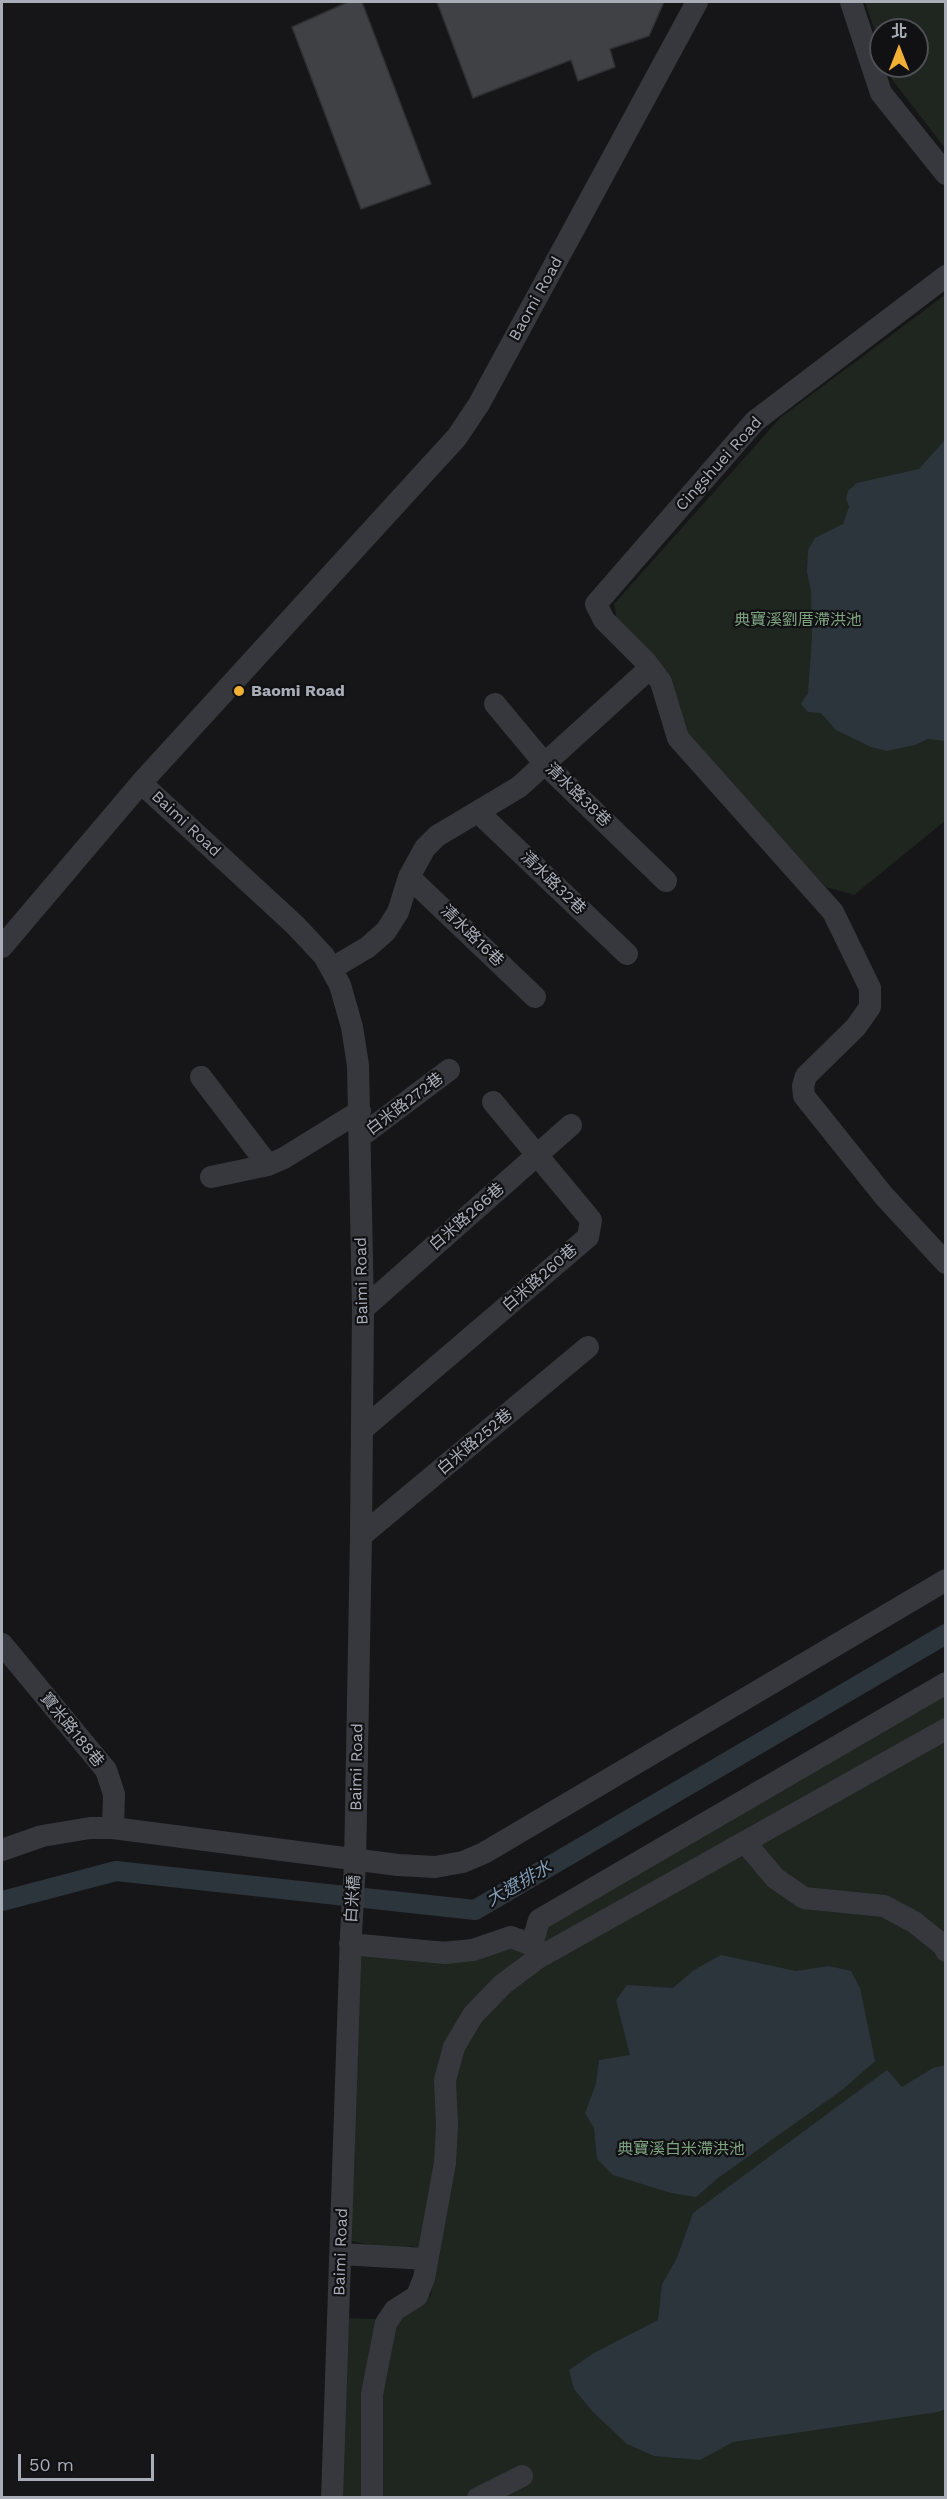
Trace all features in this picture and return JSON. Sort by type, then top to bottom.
[{"type":"street","name":"Baomi Road","points":[[2,946],[141,783],[457,437],[479,404],[697,2]]},
{"type":"street","points":[[851,2],[881,93],[945,174]]},
{"type":"street","name":"Cingshuei Road","points":[[650,668],[604,620],[596,604],[755,421],[945,276]]},
{"type":"street","points":[[331,969],[368,947],[386,931],[398,912],[409,877],[425,848],[437,836],[519,787],[650,668],[661,682],[678,738],[833,912],[844,934],[870,988],[870,1007],[856,1027],[806,1076],[803,1086],[804,1096],[884,1196],[945,1263]]},
{"type":"street","name":"清水路38巷","points":[[495,704],[545,764],[666,881]]},
{"type":"street","name":"Baimi Road","points":[[141,783],[295,925],[324,956],[340,985],[352,1027],[358,1065],[360,1111],[363,1309],[355,1861]]},
{"type":"street","name":"清水路32巷","points":[[478,812],[627,954]]},
{"type":"street","name":"清水路16巷","points":[[409,877],[534,997]]},
{"type":"street","name":"白米路272巷","points":[[360,1137],[449,1070]]},
{"type":"street","points":[[201,1077],[268,1165]]},
{"type":"street","name":"白米路260巷","points":[[362,1430],[588,1237],[591,1220],[493,1102]]},
{"type":"street","points":[[211,1177],[268,1165],[284,1158],[360,1111]]},
{"type":"street","name":"白米路266巷","points":[[363,1309],[571,1125]]},
{"type":"street","name":"白米路252巷","points":[[361,1536],[588,1347]]},
{"type":"street","points":[[2,1850],[42,1836],[90,1828],[113,1828],[355,1861],[435,1867],[463,1862],[484,1852],[945,1580]]},
{"type":"street","name":"寶米路188巷","points":[[2,1644],[105,1770],[114,1794],[113,1828]]},
{"type":"street","points":[[535,1952],[539,1920],[945,1683]]},
{"type":"street","points":[[372,2498],[372,2394],[386,2323],[395,2310],[417,2296],[424,2278],[426,2259],[436,2225],[445,2163],[447,2125],[445,2080],[454,2047],[473,2015],[535,1952],[745,1842],[945,1730]]},
{"type":"street","points":[[745,1842],[775,1878],[804,1898],[884,1906],[914,1922],[944,1946],[945,1951]]},
{"type":"street","name":"白米橋","points":[[350,1939],[355,1861]]},
{"type":"street","points":[[350,1939],[445,1953],[473,1950],[511,1937],[535,1952]]},
{"type":"street","name":"Baimi Road","points":[[332,2498],[350,1939]]},
{"type":"street","points":[[341,2254],[426,2259]]},
{"type":"street","points":[[478,2498],[522,2476]]},
{"type":"green space","points":[[865,2],[945,2],[945,148],[891,78],[929,78],[929,18],[870,18]]},
{"type":"green space","name":"典寶溪劉厝滯洪池","points":[[945,295],[945,821],[854,895],[826,887],[679,728],[618,626],[614,604],[780,418]]},
{"type":"green space","name":"典寶溪白米滯洪池","points":[[945,1684],[945,2497],[338,2498],[349,2318],[398,2320],[431,2295],[437,2252],[411,2246],[397,2251],[351,2241],[353,1945],[482,1939],[535,1926]]},
{"type":"shaded area","points":[[945,440],[945,741],[928,739],[915,745],[887,751],[871,747],[836,730],[821,713],[808,712],[801,704],[808,693],[812,637],[811,591],[807,572],[808,550],[815,538],[843,524],[849,507],[846,498],[848,491],[857,483],[919,469]]},
{"type":"shaded area","points":[[721,1955],[796,1971],[829,1966],[851,1971],[860,1988],[875,2061],[842,2090],[718,2178],[696,2197],[671,2193],[613,2175],[597,2159],[594,2128],[585,2113],[596,2084],[599,2060],[630,2055],[616,2000],[627,1985],[673,1988],[694,1970]]},
{"type":"shaded area","points":[[945,2065],[945,2409],[938,2412],[733,2442],[700,2460],[654,2456],[627,2444],[593,2412],[574,2389],[569,2370],[594,2353],[658,2320],[662,2284],[677,2258],[693,2213],[887,2070],[902,2087],[933,2068]]},
{"type":"building","points":[[348,2],[362,2],[431,184],[361,209],[292,27]]},
{"type":"building","points":[[437,2],[664,2],[649,36],[610,49],[615,67],[578,81],[571,60],[473,98]]},
{"type":"waterway","name":"大遼排水","points":[[2,1901],[116,1871],[475,1910],[946,1634]]},
{"type":"place","name":"Baomi Road","points":[[239,691]]}]
